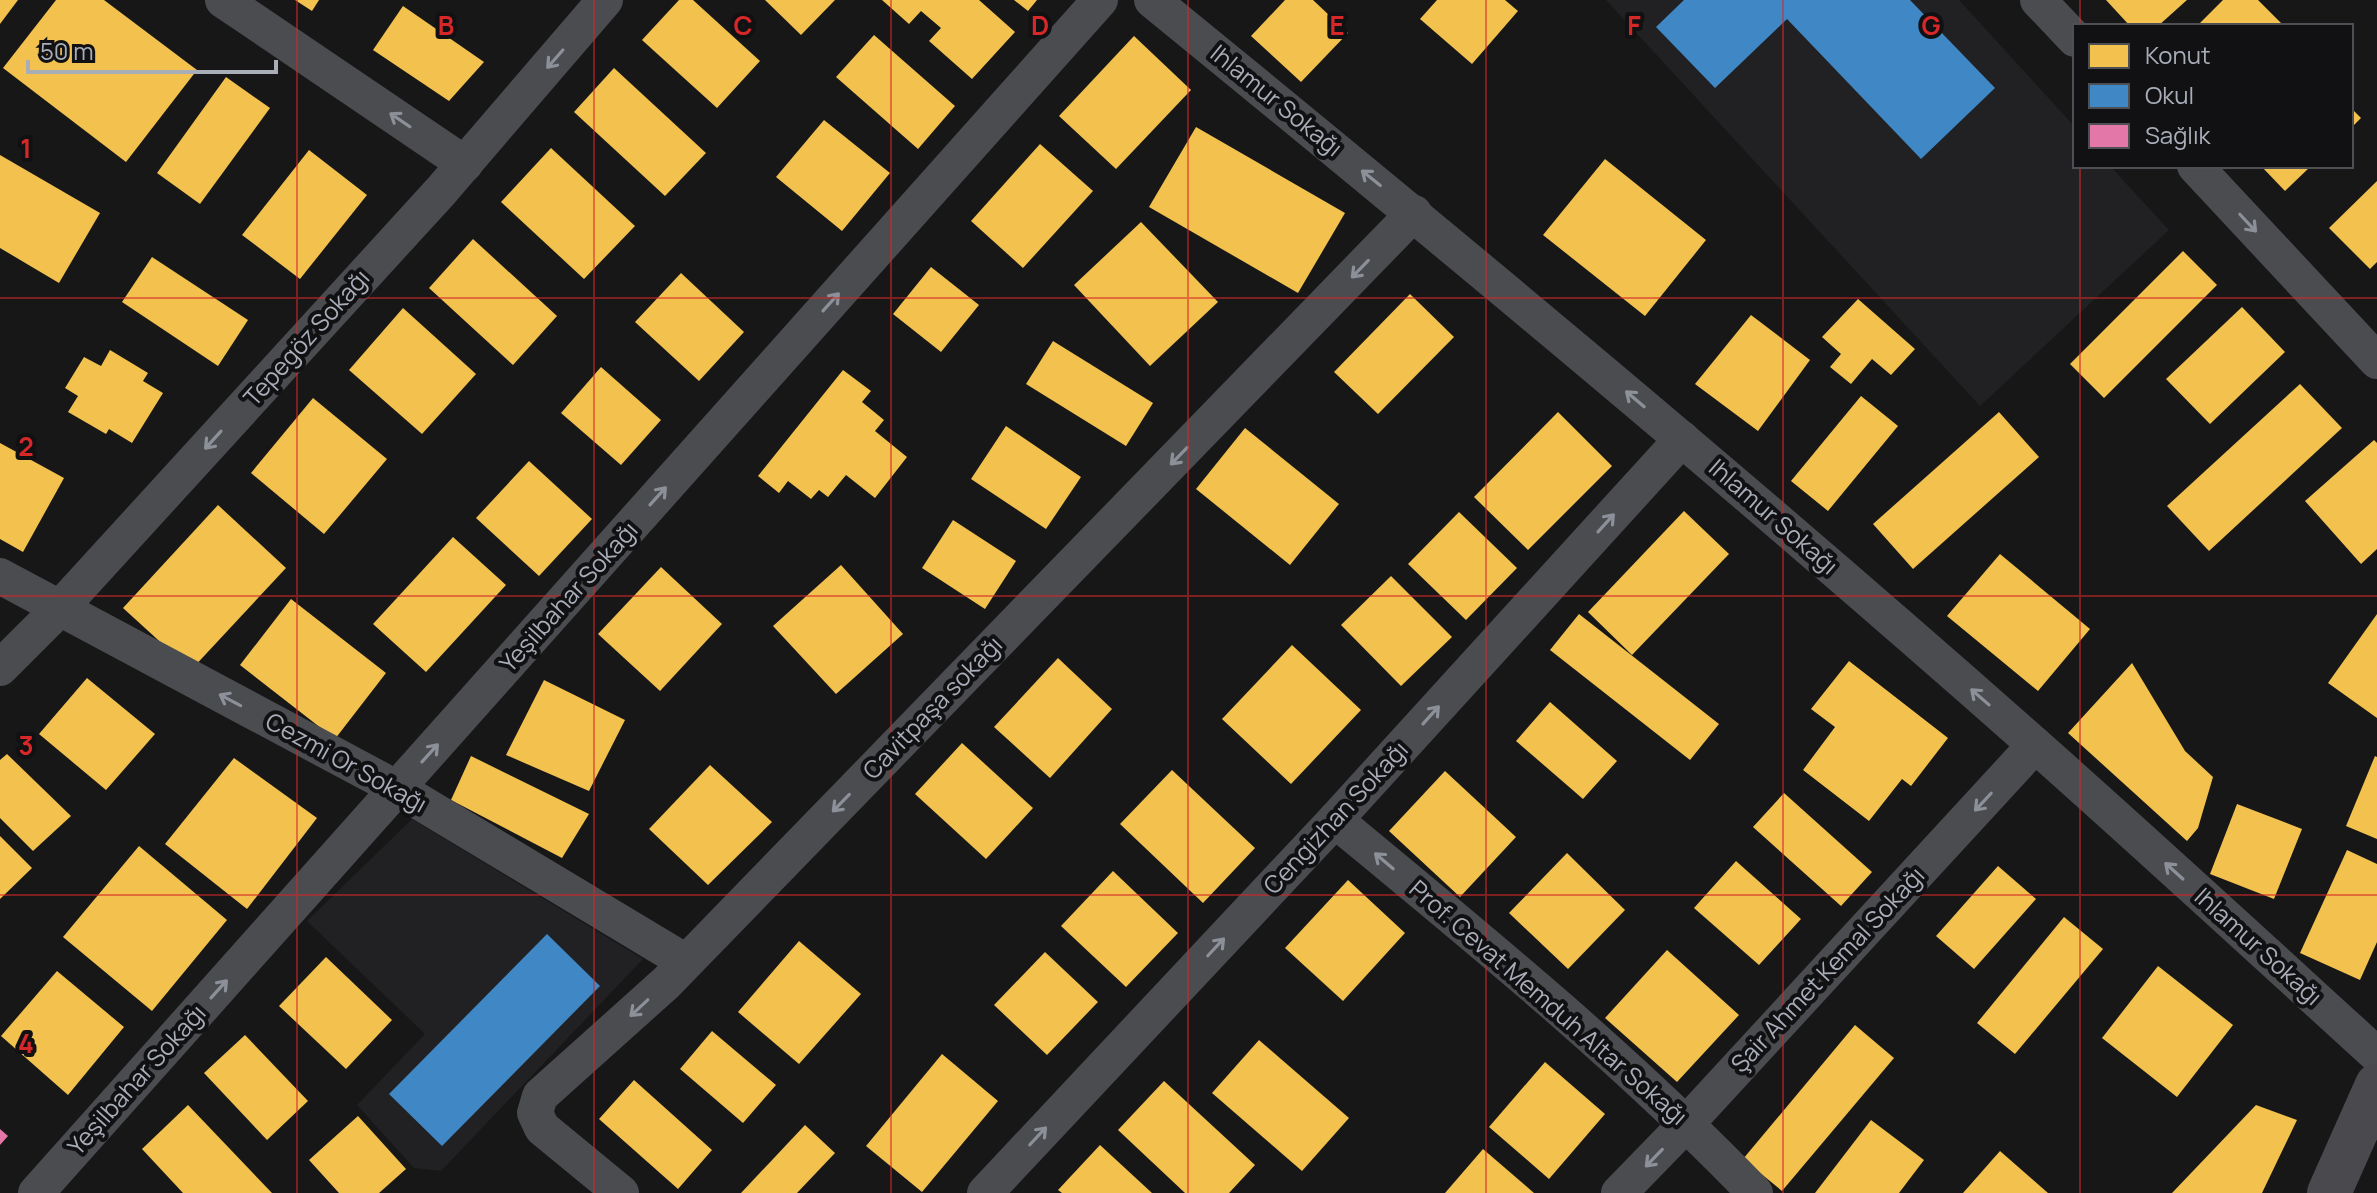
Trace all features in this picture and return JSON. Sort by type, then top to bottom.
[{"type":"main road","points":[[2329,1193],[2377,1085]]},
{"type":"street","points":[[223,0],[465,164]]},
{"type":"street","name":"Tepegöz Sokağı","points":[[0,668],[60,608],[465,164],[605,0]]},
{"type":"street","name":"Yeşilbahar Sokağı","points":[[36,1193],[1100,0]]},
{"type":"street","name":"Ihlamur Sokağı","points":[[1152,0],[1414,213],[1682,439],[2035,745],[2377,1055]]},
{"type":"street","points":[[2038,0],[2073,37]]},
{"type":"street","points":[[2197,168],[2377,361]]},
{"type":"street","name":"Cavitpaşa sokağı","points":[[621,1193],[542,1128],[536,1119],[536,1103],[542,1093],[626,1021],[686,962],[1414,213]]},
{"type":"street","name":"Cengizhan Sokağı","points":[[985,1193],[1335,820],[1682,439]]},
{"type":"street","name":"Cezmi Or Sokağı","points":[[0,576],[398,789],[686,962]]},
{"type":"street","name":"Şair Ahmet Kemal Sokağı","points":[[1619,1193],[2035,745]]},
{"type":"street","name":"Prof. Cevat Memduh Altar Sokağı","points":[[1335,820],[1482,942],[1687,1123],[1755,1193]]},
{"type":"shaded area","points":[[1606,0],[1959,0],[2073,125],[2073,168],[2112,168],[2169,230],[1980,406]]},
{"type":"shaded area","points":[[412,819],[643,959],[441,1171],[414,1168],[357,1105],[425,1034],[307,921]]},
{"type":"building: Konut","points":[[0,0],[18,0],[0,24]]},
{"type":"building: Konut","points":[[56,0],[104,0],[197,70],[126,162],[3,68]]},
{"type":"building: Konut","points":[[295,0],[319,0],[312,11]]},
{"type":"building: Konut","points":[[679,0],[693,0],[760,61],[717,108],[642,40]]},
{"type":"building: Konut","points":[[765,0],[835,0],[801,35]]},
{"type":"building: Konut","points":[[882,0],[979,0],[1015,32],[972,79],[929,41],[941,28],[921,11],[909,24]]},
{"type":"building: Konut","points":[[1014,0],[1037,0],[1028,11]]},
{"type":"building: Konut","points":[[1285,0],[1313,0],[1348,33],[1301,82],[1251,36]]},
{"type":"building: Konut","points":[[1437,0],[1505,0],[1518,11],[1472,64],[1420,19]]},
{"type":"building: Konut","points":[[2106,0],[2187,0],[2160,24],[2128,24]]},
{"type":"building: Konut","points":[[2223,0],[2258,0],[2282,24],[2199,24]]},
{"type":"building: Konut","points":[[403,6],[484,62],[449,101],[373,50]]},
{"type":"building: Konut","points":[[874,35],[955,106],[918,149],[836,77]]},
{"type":"building: Konut","points":[[1134,36],[1191,90],[1116,169],[1059,116]]},
{"type":"building: Konut","points":[[614,68],[706,153],[665,196],[574,112]]},
{"type":"building: Konut","points":[[226,77],[270,108],[200,204],[157,173]]},
{"type":"building: Konut","points":[[2353,110],[2361,118],[2353,126]]},
{"type":"building: Konut","points":[[824,120],[890,173],[842,231],[776,177]]},
{"type":"building: Konut","points":[[1196,127],[1345,213],[1298,293],[1149,207]]},
{"type":"building: Konut","points":[[1040,144],[1093,191],[1023,268],[971,221]]},
{"type":"building: Konut","points":[[551,148],[635,226],[584,279],[501,202]]},
{"type":"building: Konut","points":[[309,150],[367,195],[300,279],[242,235]]},
{"type":"building: Konut","points":[[0,155],[100,213],[59,283],[0,248]]},
{"type":"building: Konut","points":[[1605,159],[1706,240],[1645,316],[1543,235]]},
{"type":"building: Konut","points":[[2263,168],[2309,168],[2285,191]]},
{"type":"building: Konut","points":[[2377,181],[2377,262],[2370,269],[2329,228]]},
{"type":"building: Konut","points":[[1141,222],[1218,302],[1150,366],[1074,285]]},
{"type":"building: Konut","points":[[473,239],[557,316],[513,365],[429,288]]},
{"type":"building: Konut","points":[[2183,251],[2217,285],[2104,398],[2070,364]]},
{"type":"building: Konut","points":[[152,257],[248,320],[218,366],[122,302]]},
{"type":"building: Konut","points":[[931,267],[979,305],[941,352],[893,314]]},
{"type":"building: Konut","points":[[681,273],[744,332],[699,381],[635,322]]},
{"type":"building: Konut","points":[[1410,294],[1454,337],[1378,414],[1334,372]]},
{"type":"building: Konut","points":[[1858,299],[1915,349],[1891,375],[1872,359],[1851,384],[1830,367],[1841,354],[1822,337]]},
{"type":"building: Konut","points":[[2242,307],[2285,352],[2210,424],[2166,379]]},
{"type":"building: Konut","points":[[403,308],[476,374],[422,434],[349,370]]},
{"type":"building: Konut","points":[[1751,315],[1810,360],[1758,431],[1695,384]]},
{"type":"building: Konut","points":[[1053,341],[1153,403],[1126,446],[1026,384]]},
{"type":"building: Konut","points":[[110,350],[148,373],[143,381],[163,393],[132,443],[109,429],[106,434],[68,412],[78,396],[65,388],[84,357],[101,366]]},
{"type":"building: Konut","points":[[601,367],[661,420],[621,465],[561,413]]},
{"type":"building: Konut","points":[[843,370],[871,391],[862,402],[884,420],[875,431],[907,457],[875,498],[846,475],[828,497],[819,490],[811,499],[788,481],[779,493],[758,476]]},
{"type":"building: Konut","points":[[2300,384],[2342,428],[2209,551],[2167,506]]},
{"type":"building: Konut","points":[[1861,396],[1898,426],[1828,511],[1791,481]]},
{"type":"building: Konut","points":[[313,398],[387,459],[324,534],[251,473]]},
{"type":"building: Konut","points":[[1558,412],[1612,466],[1528,550],[1474,497]]},
{"type":"building: Konut","points":[[1999,412],[2039,457],[1913,569],[1873,524]]},
{"type":"building: Konut","points":[[1006,426],[1081,477],[1046,529],[971,479]]},
{"type":"building: Konut","points":[[1245,428],[1339,504],[1290,565],[1196,489]]},
{"type":"building: Konut","points":[[2374,440],[2377,443],[2377,549],[2361,564],[2305,501]]},
{"type":"building: Konut","points":[[0,443],[64,478],[23,552],[0,539]]},
{"type":"building: Konut","points":[[529,461],[592,519],[539,576],[476,518]]},
{"type":"building: Konut","points":[[218,505],[286,568],[191,670],[123,608]]},
{"type":"building: Konut","points":[[1684,511],[1729,554],[1632,655],[1588,612]]},
{"type":"building: Konut","points":[[1459,512],[1517,568],[1466,620],[1408,564]]},
{"type":"building: Konut","points":[[953,520],[1016,561],[985,609],[922,568]]},
{"type":"building: Konut","points":[[453,537],[506,585],[426,672],[373,624]]},
{"type":"building: Konut","points":[[2000,554],[2090,629],[2038,691],[1947,616]]},
{"type":"building: Konut","points":[[841,565],[903,634],[836,694],[773,626]]},
{"type":"building: Konut","points":[[661,567],[722,624],[660,691],[598,634]]},
{"type":"building: Konut","points":[[1391,576],[1452,637],[1401,686],[1341,625]]},
{"type":"building: Konut","points":[[291,599],[386,673],[335,739],[240,665]]},
{"type":"building: Konut","points":[[1579,614],[1719,724],[1690,760],[1550,650]]},
{"type":"building: Konut","points":[[2377,614],[2377,718],[2328,683]]},
{"type":"building: Konut","points":[[1292,645],[1361,710],[1291,784],[1222,719]]},
{"type":"building: Konut","points":[[1058,658],[1112,709],[1050,778],[994,727]]},
{"type":"building: Konut","points":[[1849,661],[1948,738],[1911,786],[1902,779],[1869,821],[1803,770],[1835,727],[1811,709]]},
{"type":"building: Konut","points":[[2132,663],[2185,751],[2213,777],[2198,828],[2187,841],[2068,733]]},
{"type":"building: Konut","points":[[87,678],[155,734],[106,790],[39,734]]},
{"type":"building: Konut","points":[[544,680],[625,720],[589,791],[506,755]]},
{"type":"building: Konut","points":[[1550,702],[1617,761],[1583,799],[1516,741]]},
{"type":"building: Konut","points":[[962,743],[1033,808],[986,859],[915,794]]},
{"type":"building: Konut","points":[[7,754],[71,816],[33,851],[0,818],[0,760]]},
{"type":"building: Konut","points":[[471,756],[589,814],[562,858],[451,800]]},
{"type":"building: Konut","points":[[2377,757],[2377,839],[2346,826]]},
{"type":"building: Konut","points":[[234,758],[317,818],[247,909],[165,844]]},
{"type":"building: Konut","points":[[710,765],[772,822],[708,885],[649,829]]},
{"type":"building: Konut","points":[[1172,770],[1255,848],[1203,903],[1120,824]]},
{"type":"building: Konut","points":[[1445,771],[1516,837],[1460,897],[1389,831]]},
{"type":"building: Konut","points":[[1784,793],[1872,872],[1841,906],[1753,827]]},
{"type":"building: Konut","points":[[2237,804],[2302,829],[2274,899],[2210,874]]},
{"type":"building: Konut","points":[[0,836],[32,868],[0,899]]},
{"type":"building: Konut","points":[[139,846],[227,920],[152,1011],[63,937]]},
{"type":"building: Konut","points":[[2347,850],[2377,864],[2377,942],[2360,980],[2300,953]]},
{"type":"building: Konut","points":[[1567,853],[1625,910],[1568,969],[1509,913]]},
{"type":"building: Konut","points":[[1736,861],[1801,919],[1759,965],[1694,908]]},
{"type":"building: Konut","points":[[1998,866],[2036,899],[1974,969],[1936,936]]},
{"type":"building: Konut","points":[[1113,871],[1178,933],[1126,987],[1061,926]]},
{"type":"building: Konut","points":[[1348,880],[1405,933],[1343,1001],[1285,948]]},
{"type":"building: Konut","points":[[2064,917],[2103,949],[2015,1054],[1977,1023]]},
{"type":"building: Konut","points":[[799,941],[861,994],[799,1064],[738,1012]]},
{"type":"building: Konut","points":[[1667,950],[1739,1015],[1677,1082],[1605,1018]]},
{"type":"building: Konut","points":[[1045,952],[1098,1002],[1047,1055],[994,1005]]},
{"type":"building: Konut","points":[[326,957],[392,1020],[346,1069],[279,1006]]},
{"type":"building: Konut","points":[[2158,966],[2233,1025],[2177,1097],[2102,1038]]},
{"type":"building: Konut","points":[[57,971],[124,1027],[68,1095],[1,1036]]},
{"type":"building: Konut","points":[[1855,1025],[1894,1058],[1782,1191],[1743,1159]]},
{"type":"building: Konut","points":[[712,1031],[776,1085],[743,1123],[680,1069]]},
{"type":"building: Konut","points":[[245,1035],[308,1101],[267,1140],[204,1073]]},
{"type":"building: Konut","points":[[1259,1040],[1349,1118],[1302,1171],[1212,1093]]},
{"type":"building: Konut","points":[[942,1054],[998,1101],[922,1192],[866,1146]]},
{"type":"building: Konut","points":[[1545,1062],[1605,1114],[1549,1179],[1489,1127]]},
{"type":"building: Konut","points":[[634,1080],[712,1150],[678,1189],[599,1119]]},
{"type":"building: Konut","points":[[1164,1081],[1255,1165],[1229,1193],[1185,1193],[1118,1130]]},
{"type":"building: Konut","points":[[188,1105],[272,1193],[183,1193],[142,1149]]},
{"type":"building: Konut","points":[[2256,1105],[2297,1120],[2262,1193],[2172,1193]]},
{"type":"building: Konut","points":[[358,1116],[406,1169],[379,1193],[339,1193],[309,1160]]},
{"type":"building: Konut","points":[[1871,1120],[1924,1160],[1899,1193],[1815,1193]]},
{"type":"building: Konut","points":[[805,1125],[835,1153],[797,1193],[741,1193]]},
{"type":"building: Konut","points":[[1100,1145],[1152,1193],[1062,1193],[1058,1190]]},
{"type":"building: Konut","points":[[1483,1149],[1534,1193],[1445,1193]]},
{"type":"building: Konut","points":[[2000,1151],[2048,1193],[1963,1193]]},
{"type":"building: Okul","points":[[1684,0],[1910,0],[1995,88],[1921,159],[1787,19],[1715,88],[1656,27]]},
{"type":"building: Okul","points":[[547,934],[600,986],[442,1146],[389,1094]]},
{"type":"building: Sağlık","points":[[0,1129],[8,1136],[0,1145]]}]
